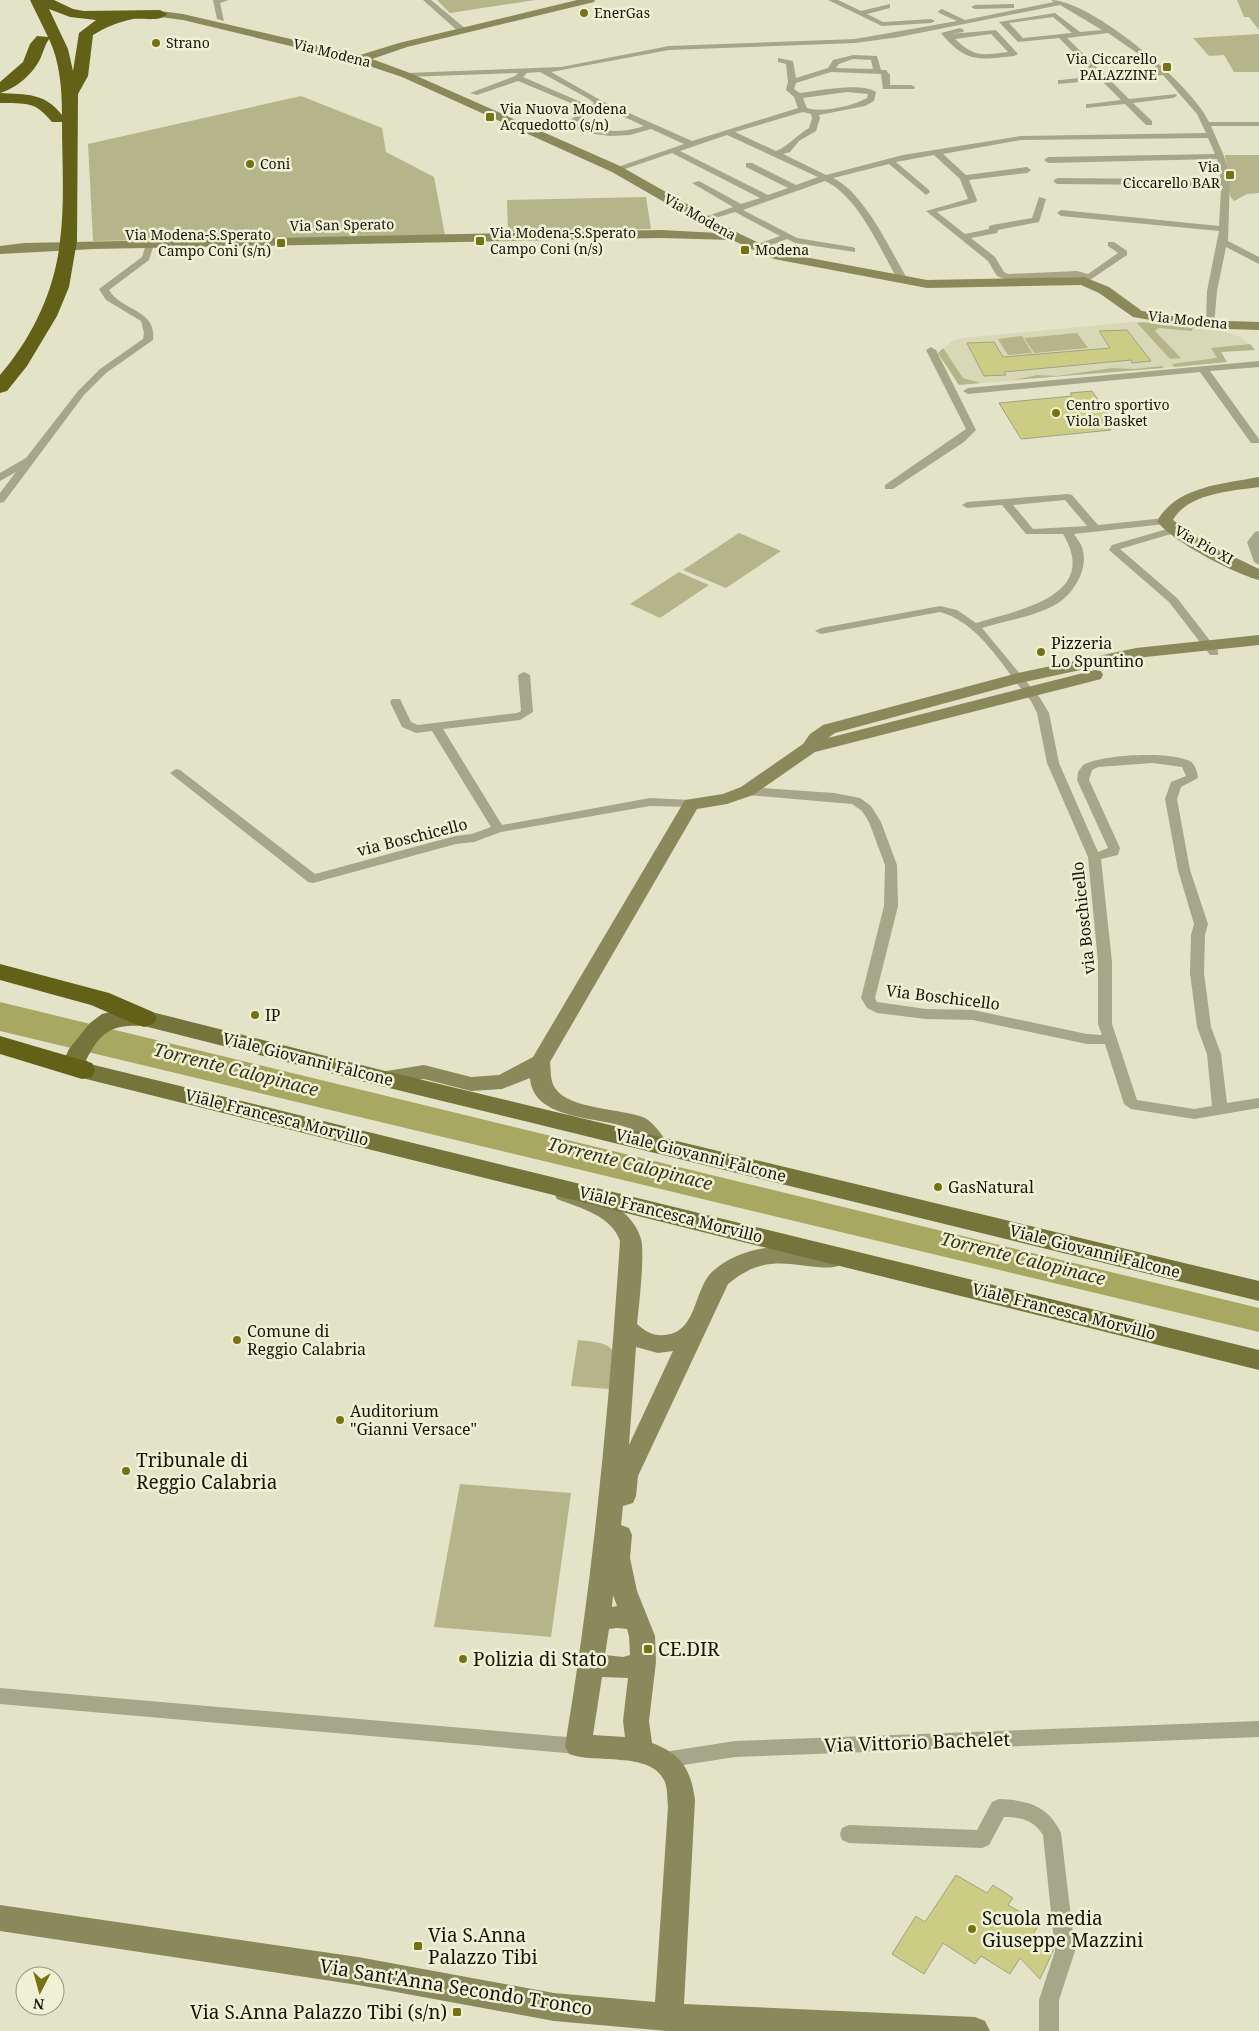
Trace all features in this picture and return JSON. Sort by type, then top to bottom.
[{"type":"highway","points":[[0,368],[32,317],[45,285],[54,239],[57,120],[52,72],[42,39],[23,0]]},
{"type":"highway","points":[[0,386],[18,366],[48,316],[60,287],[69,241],[70,94],[61,49],[37,0]]},
{"type":"highway","points":[[44,0],[57,9],[78,14],[160,14]]},
{"type":"highway","points":[[70,94],[80,76],[86,33],[104,22],[138,14]]},
{"type":"highway","points":[[0,88],[19,76],[29,65],[36,52],[36,44],[42,39]]},
{"type":"highway","points":[[0,98],[35,100],[47,106],[57,120]]},
{"type":"highway","points":[[0,972],[100,999],[144,1018]]},
{"type":"highway","points":[[0,986],[92,1008],[144,1018]]},
{"type":"highway","points":[[0,1045],[79,1062]]},
{"type":"highway","points":[[0,1054],[79,1062]]},
{"type":"main road","name":"Viale Giovanni Falcone","points":[[79,1062],[103,1023],[116,1016],[144,1018],[382,1078],[1259,1291]]},
{"type":"main road","name":"Viale Francesca Morvillo","points":[[79,1062],[537,1180],[1259,1360]]},
{"type":"street","points":[[221,19],[216,1],[225,0]]},
{"type":"street","points":[[426,0],[463,31]]},
{"type":"street","points":[[361,59],[403,45],[587,0]]},
{"type":"street","points":[[832,0],[882,24],[960,20]]},
{"type":"street","points":[[975,8],[1012,6],[1022,4],[1024,0]]},
{"type":"street","points":[[406,75],[561,69],[669,48],[855,42],[960,20],[1021,11],[1058,2],[1085,14],[1143,53],[1165,72],[1201,113],[1220,156],[1226,178],[1223,242],[1212,291],[1211,324]]},
{"type":"street","points":[[861,13],[887,6]]},
{"type":"street","points":[[1012,6],[1021,11]]},
{"type":"street","points":[[942,11],[960,20]]},
{"type":"street","name":"Via Modena","points":[[160,14],[183,17],[361,59],[406,75],[498,114],[616,169],[735,237],[774,255],[927,284],[1086,279],[1138,314],[1196,324],[1259,326]]},
{"type":"street","points":[[949,37],[993,32],[1014,54],[982,57],[965,53],[949,37],[945,33],[1055,15],[1079,35]]},
{"type":"street","points":[[1003,22],[1021,40],[1110,31]]},
{"type":"street","points":[[1062,37],[1149,123]]},
{"type":"street","points":[[831,70],[836,62],[865,57],[874,58],[878,64],[877,72]]},
{"type":"street","points":[[781,60],[790,63],[792,82],[790,90],[798,96],[803,109]]},
{"type":"street","points":[[474,93],[518,78],[525,70]]},
{"type":"street","points":[[542,70],[592,97],[599,103],[692,144]]},
{"type":"street","points":[[792,82],[831,70],[877,72],[886,75],[886,87],[912,87]]},
{"type":"street","points":[[1062,82],[1165,72]]},
{"type":"street","points":[[818,73],[827,78],[828,88],[835,92],[839,108]]},
{"type":"street","points":[[518,78],[591,109]]},
{"type":"street","points":[[616,169],[803,109],[814,113],[862,104],[873,95],[869,91],[798,96]]},
{"type":"street","points":[[1089,106],[1173,96]]},
{"type":"street","points":[[599,103],[569,124],[587,132],[631,134],[651,126]]},
{"type":"street","points":[[776,154],[787,150],[796,139],[813,129],[816,118],[814,113]]},
{"type":"street","points":[[1206,124],[1259,124]]},
{"type":"street","points":[[728,132],[839,184],[858,204],[903,280]]},
{"type":"street","points":[[661,234],[686,228],[704,219],[826,177],[890,161],[1021,138],[1210,135]]},
{"type":"street","points":[[672,150],[767,198]]},
{"type":"street","points":[[937,153],[964,178],[973,200],[930,211],[992,259],[1003,276],[1077,274],[1086,279],[1124,252],[1111,244]]},
{"type":"street","points":[[1048,160],[1220,156]]},
{"type":"street","points":[[890,161],[926,192]]},
{"type":"street","points":[[748,165],[795,188]]},
{"type":"street","points":[[964,178],[1027,170]]},
{"type":"street","points":[[1057,181],[1165,182],[1225,187]]},
{"type":"street","points":[[696,183],[795,240],[852,250]]},
{"type":"street","points":[[963,237],[994,231],[992,228],[1036,220],[1042,200]]},
{"type":"street","points":[[1061,213],[1223,229]]},
{"type":"street","points":[[686,228],[704,219]]},
{"type":"street","points":[[698,235],[704,219]]},
{"type":"street","points":[[661,234],[735,237]]},
{"type":"street","name":"Via San Sperato","points":[[24,247],[661,234]]},
{"type":"street","points":[[758,247],[787,236]]},
{"type":"street","points":[[1223,242],[1259,261]]},
{"type":"street","points":[[0,243],[24,247]]},
{"type":"street","points":[[0,500],[81,393],[103,371],[148,340],[149,332],[145,320],[109,298],[104,289],[146,258],[150,244]]},
{"type":"street","points":[[0,253],[24,247]]},
{"type":"street","points":[[1196,324],[1232,329],[1259,340]]},
{"type":"street","points":[[889,487],[960,440],[971,430],[931,350]]},
{"type":"street","points":[[968,391],[1259,364]]},
{"type":"street","points":[[1204,369],[1255,441]]},
{"type":"street","points":[[0,478],[35,455]]},
{"type":"street","name":"Via Pio XI","points":[[1259,482],[1212,490],[1196,496],[1166,514],[1169,525],[1259,575]]},
{"type":"street","points":[[967,505],[1068,497],[1094,527]]},
{"type":"street","points":[[1006,503],[1030,532],[1067,531],[1094,527],[1169,525]]},
{"type":"street","points":[[1169,525],[1116,547],[1114,550],[1173,600],[1211,649]]},
{"type":"street","points":[[974,627],[1058,600],[1071,586],[1078,559],[1078,550],[1067,531]]},
{"type":"street","points":[[1259,534],[1252,542],[1256,548],[1259,562]]},
{"type":"street","name":"via Boschicello","points":[[822,631],[940,609],[949,610],[960,614],[974,627],[1036,700],[1044,713],[1053,763],[1094,857],[1106,962],[1105,1024],[1110,1040]]},
{"type":"street","points":[[808,748],[1144,662],[1259,640]]},
{"type":"street","points":[[382,1078],[424,1072],[471,1084],[502,1082],[521,1074],[540,1062],[691,804],[727,799],[747,791],[808,748],[816,738],[830,729],[1018,678],[1136,653],[1211,649],[1259,649]]},
{"type":"street","points":[[396,702],[406,724],[416,729],[520,716],[527,712],[524,675]]},
{"type":"street","points":[[436,727],[498,830]]},
{"type":"street","points":[[1094,857],[1114,852],[1114,848],[1082,780],[1084,772],[1089,766],[1104,762],[1175,760],[1187,764],[1191,770],[1192,778],[1176,785],[1171,799],[1184,870],[1201,924],[1198,935],[1197,972],[1204,1027],[1214,1054],[1220,1109]]},
{"type":"street","name":"via Boschicello","points":[[176,773],[313,880],[455,840],[474,838],[498,830],[650,802],[691,804]]},
{"type":"street","name":"Via Boschicello","points":[[747,791],[834,797],[856,801],[867,809],[875,822],[891,864],[891,906],[868,998],[872,1005],[877,1008],[926,1014],[973,1015],[1087,1038],[1110,1040]]},
{"type":"street","points":[[1110,1040],[1131,1104],[1194,1114],[1259,1103]]},
{"type":"street","points":[[540,1062],[541,1082],[548,1095],[565,1106],[639,1124],[657,1144]]},
{"type":"street","points":[[0,1696],[578,1746],[592,1665],[613,1490],[631,1241],[629,1231],[612,1214],[537,1180]]},
{"type":"street","points":[[669,2017],[682,1807],[677,1779],[652,1755],[636,1722],[643,1662],[642,1636],[624,1591],[618,1558],[626,1476],[691,1334],[719,1280],[731,1267],[746,1260],[778,1254],[884,1267]]},
{"type":"street","points":[[626,1328],[634,1336],[654,1344],[680,1341],[691,1334]]},
{"type":"street","points":[[598,1620],[617,1617],[636,1620]]},
{"type":"street","points":[[592,1665],[623,1668],[643,1662]]},
{"type":"street","name":"Via Vittorio Bachelet","points":[[578,1746],[652,1755],[1259,1729]]},
{"type":"street","points":[[849,1834],[982,1839],[999,1808],[1029,1811],[1045,1821],[1052,1834],[1065,1951],[1049,2000],[1049,2031]]},
{"type":"street","name":"Via Sant'Anna Secondo Tronco","points":[[0,1918],[358,1971],[554,2007],[669,2017],[975,2031]]},
{"type":"shaded area","points":[[437,0],[535,0],[450,13]]},
{"type":"shaded area","points":[[1237,0],[1259,0],[1259,30],[1249,17],[1244,17]]},
{"type":"shaded area","points":[[1259,34],[1259,72],[1234,72],[1224,55],[1209,56],[1193,38]]},
{"type":"shaded area","name":"Coni","points":[[301,96],[382,128],[386,152],[434,177],[445,235],[93,241],[88,144]]},
{"type":"shaded area","points":[[1225,155],[1259,155],[1259,193],[1247,194],[1234,201],[1230,196]]},
{"type":"shaded area","points":[[646,197],[651,229],[508,232],[507,200]]},
{"type":"shaded area","points":[[1133,322],[1222,331],[1241,337],[1255,350],[1221,352],[1227,362],[959,385],[938,353],[954,340],[962,338]]},
{"type":"shaded area","points":[[1137,323],[1193,328],[1192,331],[1159,328],[1155,331],[1181,358],[1170,359]]},
{"type":"shaded area","points":[[1077,333],[1088,348],[1034,353],[1024,338]]},
{"type":"shaded area","points":[[1022,336],[1032,353],[1008,355],[998,339]]},
{"type":"shaded area","points":[[1250,344],[1255,350],[1221,352],[1227,362],[1174,367],[1172,364],[1217,358],[1211,348]]},
{"type":"shaded area","points":[[943,348],[963,378],[981,383],[959,385],[938,353]]},
{"type":"shaded area","points":[[1162,366],[1164,368],[1013,380],[1037,375],[1057,376],[1112,368],[1134,369]]},
{"type":"shaded area","points":[[739,533],[781,551],[726,588],[683,570]]},
{"type":"shaded area","points":[[679,572],[709,585],[660,618],[630,604]]},
{"type":"shaded area","points":[[578,1340],[603,1344],[613,1351],[614,1357],[609,1389],[571,1386]]},
{"type":"shaded area","points":[[460,1484],[571,1493],[551,1637],[434,1627]]},
{"type":"water","name":"Torrente Calopinace","points":[[0,1002],[1259,1308],[1259,1332],[0,1031]]},
{"type":"building","points":[[1127,330],[1151,361],[1132,363],[1131,360],[1004,372],[1006,375],[984,376],[967,343],[994,342],[1003,357],[1110,348],[1099,331]]},
{"type":"building","name":"Centro sportivo Viola Basket","points":[[1092,391],[1114,423],[1106,423],[1111,430],[1021,439],[999,403],[1072,396],[1070,393]]},
{"type":"building","name":"Scuola media Giuseppe Mazzini","points":[[956,1875],[987,1893],[993,1885],[1013,1898],[1008,1905],[1040,1923],[1031,1938],[1052,1943],[1053,1951],[1040,1979],[1020,1958],[1010,1974],[981,1956],[975,1964],[943,1943],[924,1974],[892,1954],[916,1916],[925,1922]]},
{"type":"place","name":"EnerGas","points":[[584,13]]},
{"type":"place","name":"Strano","points":[[156,43]]},
{"type":"place","name":"Via Ciccarello PALAZZINE","points":[[1167,67]]},
{"type":"place","name":"Via Nuova Modena Acquedotto (s/n)","points":[[490,117]]},
{"type":"place","name":"Coni","points":[[250,164]]},
{"type":"place","name":"Via Ciccarello BAR","points":[[1230,175]]},
{"type":"place","name":"Via Modena-S.Sperato Campo Coni (n/s)","points":[[480,241]]},
{"type":"place","name":"Via Modena-S.Sperato Campo Coni (s/n)","points":[[281,243]]},
{"type":"place","name":"Modena","points":[[745,250]]},
{"type":"place","name":"Centro sportivo Viola Basket","points":[[1056,413]]},
{"type":"place","name":"Pizzeria Lo Spuntino","points":[[1041,652]]},
{"type":"place","name":"IP","points":[[255,1015]]},
{"type":"place","name":"GasNatural","points":[[938,1187]]},
{"type":"place","name":"Comune di Reggio Calabria","points":[[237,1340]]},
{"type":"place","name":"Auditorium \"Gianni Versace\"","points":[[340,1420]]},
{"type":"place","name":"Tribunale di Reggio Calabria","points":[[126,1471]]},
{"type":"place","name":"CE.DIR","points":[[648,1649]]},
{"type":"place","name":"Polizia di Stato","points":[[463,1659]]},
{"type":"place","name":"Scuola media Giuseppe Mazzini","points":[[972,1929]]},
{"type":"place","name":"Via S.Anna Palazzo Tibi","points":[[418,1946]]},
{"type":"place","name":"Via S.Anna Palazzo Tibi (s/n)","points":[[457,2012]]}]
